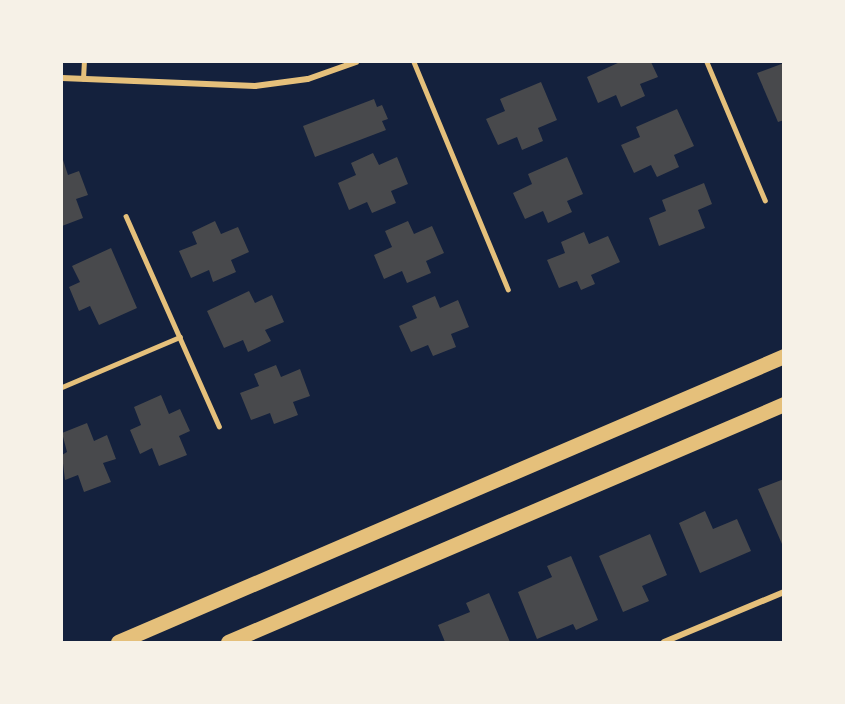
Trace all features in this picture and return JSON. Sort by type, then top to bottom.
[{"type":"main road","points":[[118,642],[783,356]]},
{"type":"main road","points":[[228,642],[783,405]]},
{"type":"street","points":[[62,78],[283,85],[356,62]]},
{"type":"street","points":[[664,642],[783,592]]},
{"type":"lane","points":[[83,80],[84,62]]},
{"type":"lane","points":[[414,62],[508,289]]},
{"type":"lane","points":[[707,62],[765,200]]},
{"type":"lane","points":[[126,216],[219,426]]},
{"type":"lane","points":[[62,387],[180,337]]},
{"type":"building","points":[[620,62],[651,62],[658,77],[640,84],[645,96],[621,107],[616,95],[598,103],[587,77]]},
{"type":"building","points":[[784,63],[784,120],[778,122],[757,73]]},
{"type":"building","points":[[541,82],[557,120],[538,128],[543,141],[522,150],[517,137],[498,145],[486,119],[505,111],[500,99]]},
{"type":"building","points":[[374,99],[377,107],[382,105],[388,119],[382,121],[386,130],[315,157],[303,126]]},
{"type":"building","points":[[677,109],[694,146],[674,155],[679,167],[657,177],[651,165],[634,173],[621,145],[640,137],[636,127]]},
{"type":"building","points":[[373,153],[379,165],[397,157],[408,184],[391,191],[396,203],[372,213],[367,202],[349,210],[338,183],[356,175],[351,163]]},
{"type":"building","points":[[62,157],[68,175],[79,171],[88,195],[76,199],[83,218],[62,226]]},
{"type":"building","points":[[567,157],[583,194],[567,201],[572,212],[548,223],[543,211],[525,219],[513,193],[532,184],[528,174]]},
{"type":"building","points":[[704,183],[712,204],[698,210],[705,228],[659,246],[649,218],[666,211],[662,200]]},
{"type":"building","points":[[215,221],[221,234],[238,227],[249,252],[231,260],[236,272],[213,282],[209,270],[191,278],[179,251],[197,244],[192,232]]},
{"type":"building","points":[[408,221],[414,234],[432,226],[444,253],[426,261],[431,273],[407,283],[402,271],[384,279],[374,255],[392,247],[385,231]]},
{"type":"building","points":[[584,232],[589,244],[608,236],[620,262],[591,275],[595,284],[581,290],[577,281],[559,288],[547,260],[565,253],[561,242]]},
{"type":"building","points":[[111,248],[137,308],[99,325],[90,306],[79,311],[69,287],[80,282],[72,266]]},
{"type":"building","points":[[249,291],[255,303],[272,295],[284,322],[265,330],[271,341],[248,352],[243,340],[224,348],[207,311]]},
{"type":"building","points":[[435,296],[440,308],[458,300],[469,327],[451,334],[456,347],[433,356],[428,345],[411,352],[399,326],[417,318],[412,306]]},
{"type":"building","points":[[276,365],[281,377],[300,369],[310,396],[293,402],[298,415],[274,424],[270,413],[251,420],[240,393],[259,386],[254,374]]},
{"type":"building","points":[[161,395],[169,414],[180,409],[190,431],[179,436],[187,455],[159,466],[152,448],[140,454],[130,430],[141,425],[134,407]]},
{"type":"building","points":[[87,423],[94,441],[107,435],[116,459],[103,463],[111,482],[84,492],[78,475],[65,480],[62,455],[67,452],[62,433]]},
{"type":"building","points":[[784,479],[784,543],[782,544],[758,489]]},
{"type":"building","points":[[705,511],[713,529],[737,519],[751,551],[700,573],[679,523]]},
{"type":"building","points":[[650,534],[667,575],[642,586],[649,601],[623,612],[599,556]]},
{"type":"building","points":[[571,556],[598,620],[576,630],[573,624],[537,639],[518,592],[552,577],[547,566]]},
{"type":"building","points":[[489,593],[510,642],[445,642],[438,625],[470,612],[466,603]]}]
